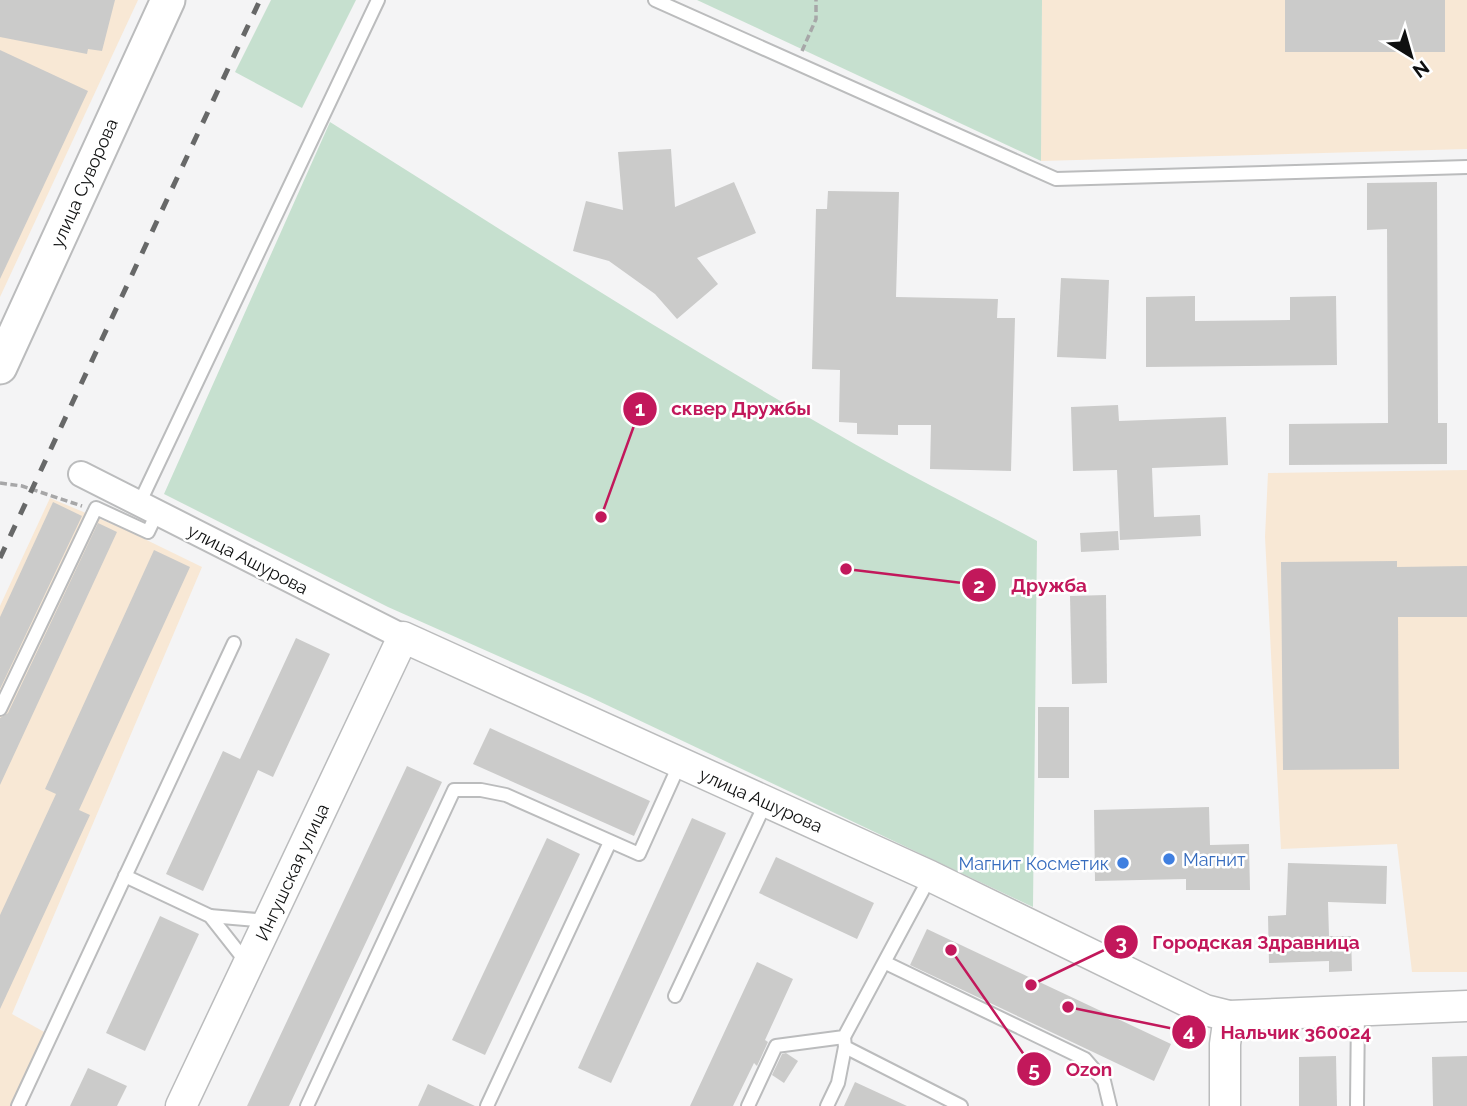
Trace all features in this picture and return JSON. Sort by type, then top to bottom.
[{"type":"main road","name":"улица Суворова","points":[[0,366],[168,0]]},
{"type":"street","name":"улица Ашурова","points":[[81,474],[403,637],[930,876],[1205,1010],[1229,1016],[1467,1006]]},
{"type":"street","name":"Ингушская улица","points":[[181,1106],[403,637]]},
{"type":"street","points":[[1225,1106],[1224,1044],[1229,1016]]},
{"type":"lane","points":[[0,709],[96,508],[148,532],[148,508],[377,0]]},
{"type":"lane","points":[[655,0],[1056,179],[1467,167]]},
{"type":"lane","points":[[18,1106],[234,643]]},
{"type":"lane","points":[[307,1106],[454,790],[481,790],[506,795],[639,854],[680,763]]},
{"type":"lane","points":[[676,996],[766,802]]},
{"type":"lane","points":[[487,1106],[610,842]]},
{"type":"lane","points":[[125,876],[210,916],[269,921]]},
{"type":"lane","points":[[827,1106],[838,1083],[845,1042],[930,876]]},
{"type":"lane","points":[[210,916],[248,965]]},
{"type":"lane","points":[[886,963],[1085,1059],[1104,1081],[1110,1106]]},
{"type":"lane","points":[[1357,1106],[1358,1009]]},
{"type":"lane","points":[[748,1106],[776,1046],[845,1042],[961,1106]]},
{"type":"path","points":[[797,63],[816,19],[816,0]]},
{"type":"path","points":[[0,483],[22,486],[95,511]]},
{"type":"shaded area","points":[[0,0],[138,0],[0,297]]},
{"type":"shaded area","points":[[1042,0],[1467,0],[1467,149],[1041,161]]},
{"type":"shaded area","points":[[1467,470],[1467,972],[1412,972],[1397,844],[1281,849],[1265,537],[1268,473]]},
{"type":"shaded area","points":[[50,498],[124,529],[202,567],[12,1014],[55,1038],[20,1106],[0,1106],[0,606]]},
{"type":"green space","points":[[271,0],[356,0],[302,108],[235,72]]},
{"type":"green space","points":[[697,0],[1042,0],[1041,161]]},
{"type":"green space","points":[[330,122],[606,296],[816,422],[1037,541],[1033,907],[590,697],[388,607],[164,494]]},
{"type":"building","points":[[0,0],[115,0],[102,51],[88,49],[87,54],[0,37]]},
{"type":"building","points":[[1285,0],[1445,0],[1445,52],[1285,52]]},
{"type":"building","points":[[0,50],[88,91],[0,279]]},
{"type":"building","points":[[671,149],[675,207],[734,182],[756,233],[697,258],[718,284],[677,319],[655,294],[609,261],[573,251],[586,201],[623,210],[618,152]]},
{"type":"building","points":[[1437,182],[1438,423],[1447,423],[1447,464],[1289,465],[1289,424],[1388,423],[1387,229],[1367,230],[1367,183]]},
{"type":"building","points":[[828,191],[899,192],[896,297],[998,299],[997,318],[1015,318],[1011,471],[930,469],[931,425],[898,425],[898,435],[857,434],[857,423],[839,422],[840,370],[812,369],[816,209],[827,209]]},
{"type":"building","points":[[1061,278],[1109,280],[1106,359],[1057,357]]},
{"type":"building","points":[[1195,296],[1195,321],[1290,320],[1290,297],[1336,296],[1337,365],[1146,367],[1146,297]]},
{"type":"building","points":[[1118,405],[1119,421],[1226,417],[1228,465],[1152,468],[1154,517],[1200,515],[1201,536],[1120,540],[1117,470],[1073,471],[1071,407]]},
{"type":"building","points":[[53,502],[82,516],[0,689],[0,617]]},
{"type":"building","points":[[98,523],[117,532],[0,785],[0,718],[8,713]]},
{"type":"building","points":[[1118,531],[1119,550],[1081,552],[1080,533]]},
{"type":"building","points":[[154,550],[190,567],[79,810],[90,815],[0,1009],[0,915],[56,794],[45,789]]},
{"type":"building","points":[[1397,561],[1397,567],[1467,566],[1467,617],[1398,617],[1399,769],[1283,770],[1281,562]]},
{"type":"building","points":[[1106,595],[1107,683],[1072,684],[1070,596]]},
{"type":"building","points":[[296,638],[330,654],[273,777],[258,770],[203,891],[166,874],[223,751],[240,759]]},
{"type":"building","points":[[1038,707],[1069,707],[1069,778],[1038,778]]},
{"type":"building","points":[[490,728],[650,801],[634,836],[473,764]]},
{"type":"building","points":[[407,766],[442,782],[289,1106],[247,1106]]},
{"type":"building","points":[[1209,807],[1210,845],[1249,844],[1250,890],[1186,890],[1186,879],[1095,881],[1094,810]]},
{"type":"building","points":[[692,818],[726,833],[611,1083],[578,1068]]},
{"type":"building","points":[[547,838],[580,854],[485,1055],[452,1040]]},
{"type":"building","points":[[776,857],[874,903],[857,939],[759,893]]},
{"type":"building","points":[[1288,863],[1387,866],[1386,904],[1328,902],[1329,936],[1351,936],[1352,971],[1329,972],[1329,961],[1269,963],[1268,916],[1286,915]]},
{"type":"building","points":[[160,916],[199,934],[145,1051],[106,1033]]},
{"type":"building","points":[[927,929],[1171,1044],[1154,1081],[910,965]]},
{"type":"building","points":[[757,962],[793,979],[765,1040],[768,1042],[757,1066],[754,1063],[733,1106],[690,1106]]},
{"type":"building","points":[[786,1053],[798,1061],[784,1083],[772,1075],[782,1054]]},
{"type":"building","points":[[1336,1056],[1337,1106],[1299,1106],[1299,1057]]},
{"type":"building","points":[[1467,1056],[1467,1106],[1433,1106],[1432,1057]]},
{"type":"building","points":[[88,1068],[127,1086],[117,1106],[70,1106]]},
{"type":"building","points":[[855,1082],[907,1106],[844,1106]]},
{"type":"building","points":[[428,1084],[475,1106],[418,1106]]},
{"type":"railway","points":[[0,558],[260,0]]},
{"type":"place","name":"сквер Дружбы","points":[[601,517]]},
{"type":"place","name":"Дружба","points":[[846,569]]},
{"type":"place","name":"Магнит","points":[[1169,859]]},
{"type":"place","name":"Магнит Косметик","points":[[1123,863]]},
{"type":"place","name":"Ozon","points":[[951,950]]},
{"type":"place","name":"Городская Здравница","points":[[1031,985]]},
{"type":"place","name":"Нальчик 360024","points":[[1068,1007]]}]
